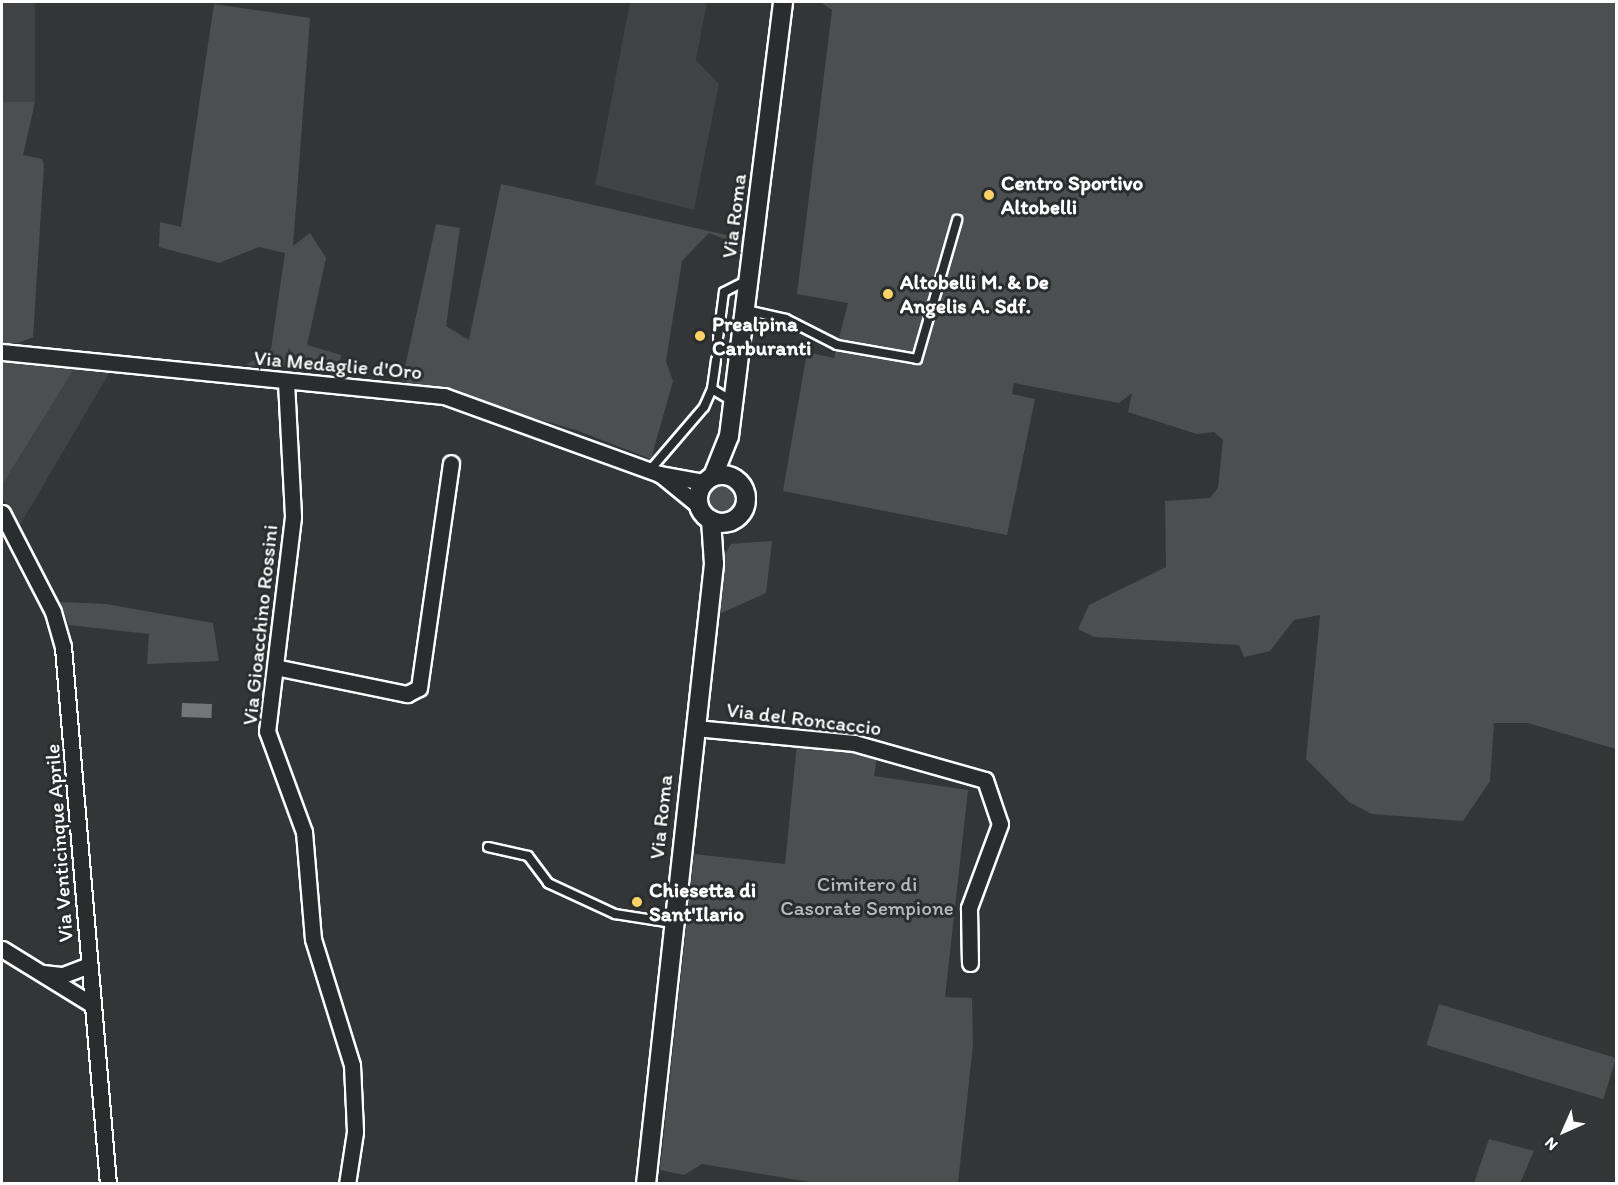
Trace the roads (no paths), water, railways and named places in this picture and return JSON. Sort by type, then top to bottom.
[{"type":"street","name":"Via Roma","points":[[714,564],[733,520],[746,500],[729,436],[783,2]]},
{"type":"street","name":"Via Medaglie d'Oro","points":[[2,352],[444,396],[654,472],[708,479]]},
{"type":"street","name":"Via Gioacchino Rossini","points":[[286,382],[293,518],[267,731],[304,832],[313,939],[352,1065],[355,1132],[347,1184]]},
{"type":"street","name":"Via Roma","points":[[699,506],[708,479],[729,436]]},
{"type":"street","points":[[276,667],[407,694],[419,688],[451,463]]},
{"type":"street","name":"Via Medaglie d'Oro","points":[[654,472],[699,506]]},
{"type":"street","points":[[708,479],[729,475],[742,484]]},
{"type":"street","points":[[699,506],[711,520],[733,520]]},
{"type":"street","name":"Via Venticinque Aprile","points":[[2,513],[53,612],[63,647],[91,1004],[108,1184]]},
{"type":"street","name":"Via Roma","points":[[646,1184],[672,923],[714,564],[711,520]]},
{"type":"street","name":"Via del Roncaccio","points":[[695,728],[814,737],[908,756],[985,780],[994,798],[1000,824],[969,908],[970,963]]},
{"type":"street","points":[[2,949],[91,1004]]},
{"type":"street","points":[[37,972],[63,975],[89,965]]},
{"type":"lane","points":[[744,310],[786,319],[837,345],[917,359],[957,220]]},
{"type":"lane","points":[[718,338],[724,292],[748,280]]},
{"type":"lane","points":[[654,472],[704,407],[712,389],[716,360]]},
{"type":"lane","points":[[712,389],[732,400]]},
{"type":"lane","points":[[488,847],[528,856],[548,883],[615,914],[672,923]]},
{"type":"place","name":"Centro Sportivo Altobelli","points":[[989,195]]},
{"type":"place","name":"Altobelli M. & De Angelis A. Sdf.","points":[[888,294]]},
{"type":"place","name":"Prealpina Carburanti","points":[[700,336]]},
{"type":"place","name":"Chiesetta di Sant'Ilario","points":[[637,902]]},
{"type":"park label","name":"Cimitero di Casorate Sempione","points":[[867,896]]}]
